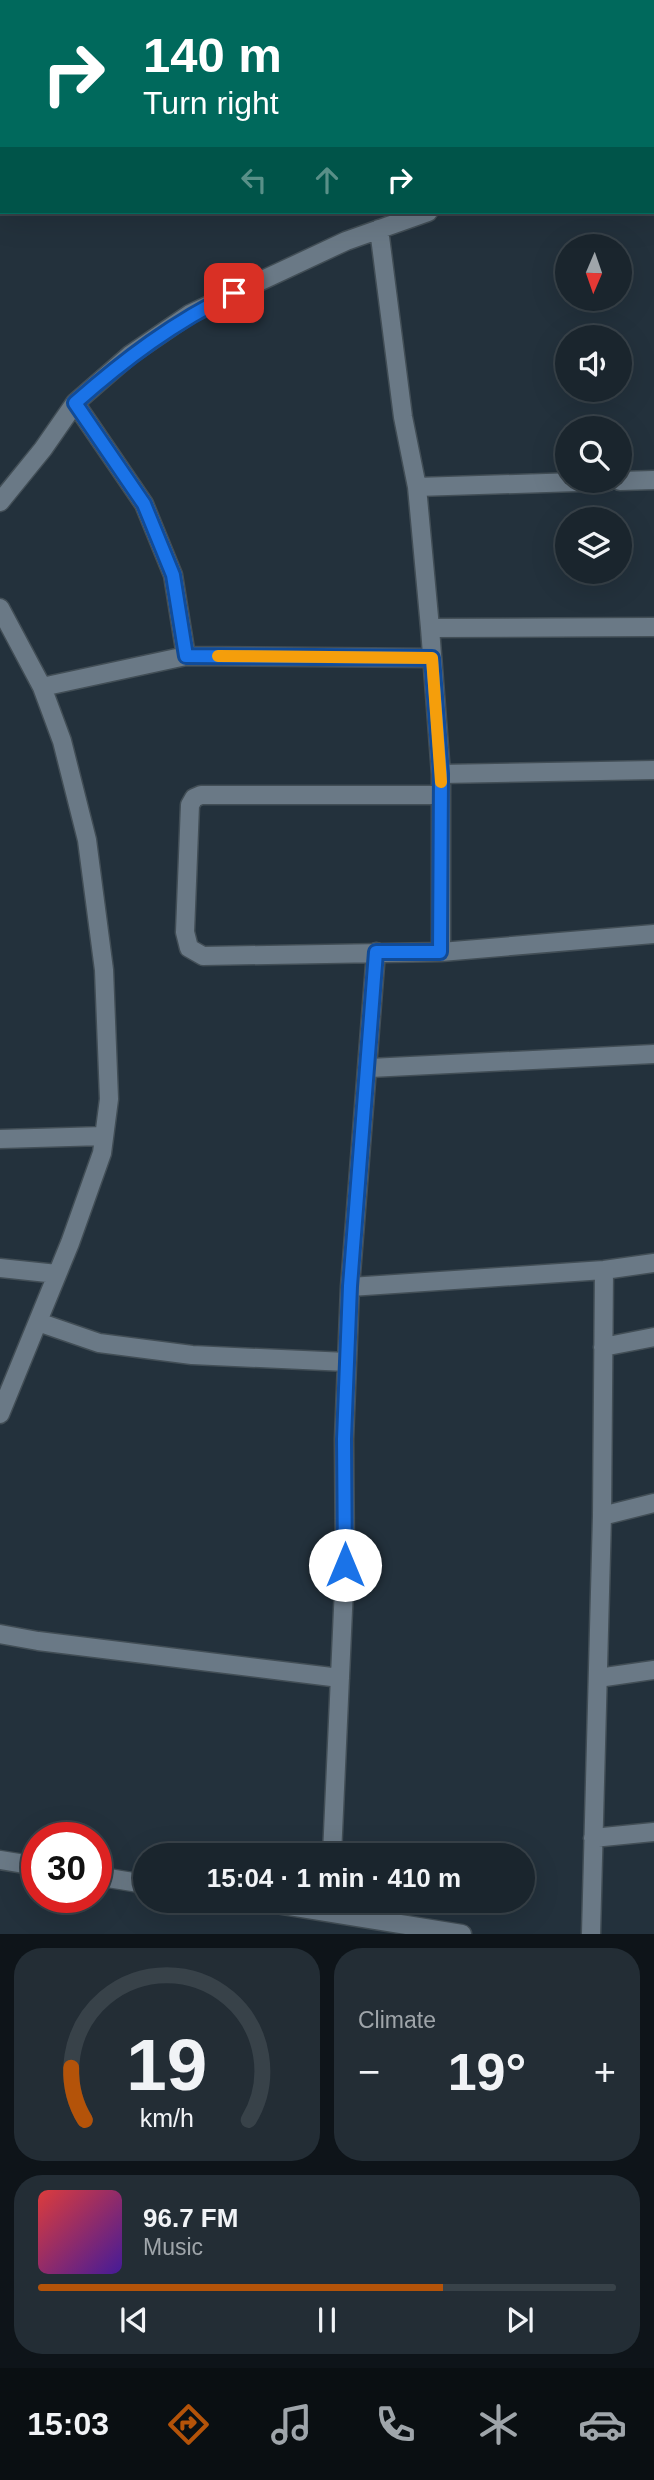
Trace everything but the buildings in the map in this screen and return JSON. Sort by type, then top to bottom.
[{"type":"street","points":[[0,502],[43,449],[75,403],[130,355],[190,314],[345,242],[422,214]]},
{"type":"street","points":[[379,229],[404,417],[417,486],[430,628],[441,774],[440,952]]},
{"type":"street","points":[[75,403],[144,504],[173,575],[186,656]]},
{"type":"street","points":[[632,481],[654,480]]},
{"type":"street","points":[[417,486],[555,482]]},
{"type":"street","points":[[0,608],[42,687],[75,786],[96,900],[109,1052],[109,1099],[102,1153],[57,1274],[0,1414]]},
{"type":"street","points":[[430,628],[654,627]]},
{"type":"street","points":[[42,687],[186,656],[432,658]]},
{"type":"street","points":[[441,774],[654,770]]},
{"type":"street","points":[[441,795],[201,795],[194,798],[190,805],[185,932],[192,953],[203,956],[440,952],[654,934]]},
{"type":"street","points":[[333,1843],[340,1678],[350,1286],[370,1068],[376,952]]},
{"type":"street","points":[[370,1068],[654,1054]]},
{"type":"street","points":[[0,1139],[104,1136]]},
{"type":"street","points":[[350,1286],[604,1270],[654,1263]]},
{"type":"street","points":[[0,1268],[57,1274]]},
{"type":"street","points":[[591,1934],[602,1516],[604,1270]]},
{"type":"street","points":[[38,1322],[99,1343],[192,1355],[347,1362]]},
{"type":"street","points":[[603,1347],[654,1337]]},
{"type":"street","points":[[602,1516],[654,1503]]},
{"type":"street","points":[[0,1634],[340,1678]]},
{"type":"street","points":[[598,1678],[654,1670]]},
{"type":"street","points":[[593,1838],[654,1832]]},
{"type":"street","points":[[0,1860],[21,1863]]},
{"type":"street","points":[[112,1879],[133,1882]]},
{"type":"street","points":[[359,1913],[462,1934]]},
{"type":"slow traffic","points":[[218,656],[432,658],[441,782]]},
{"type":"route","points":[[234,293],[190,314],[130,355],[75,403],[144,504],[173,575],[186,656],[432,658],[441,774],[440,952],[376,952],[370,1068],[350,1286],[344,1439],[345,1565]]}]
